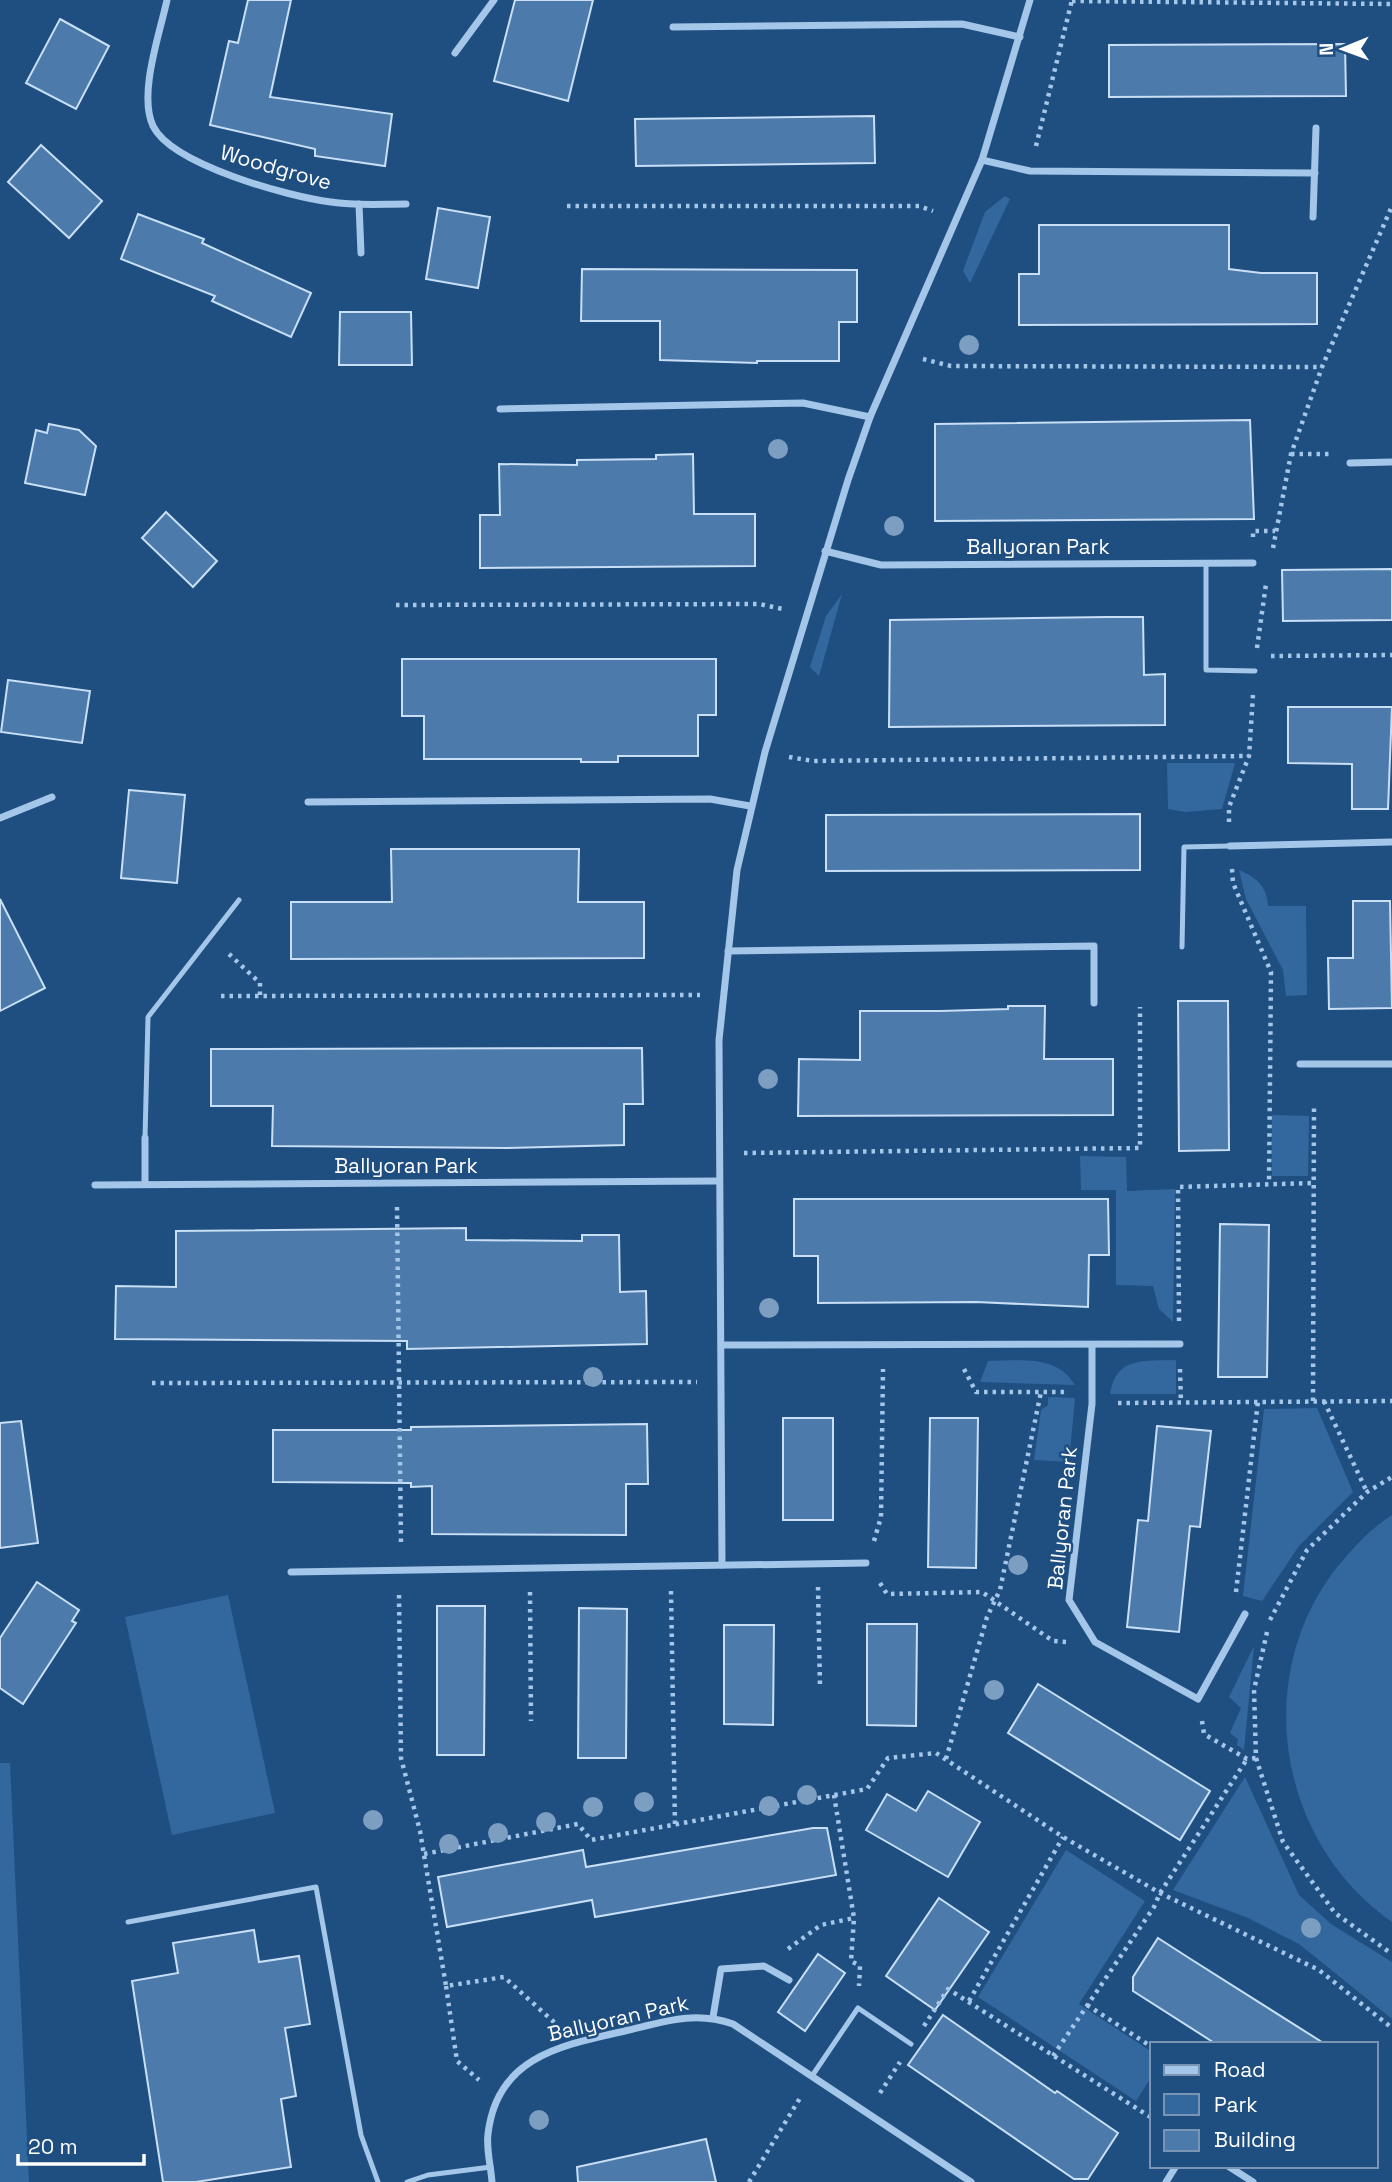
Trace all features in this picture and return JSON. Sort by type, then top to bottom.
[{"type":"street","name":"Woodgrove","points":[[167,0],[149,85],[148,107],[153,125],[162,138],[181,155],[240,179],[330,202],[406,204]]},
{"type":"street","points":[[454,53],[494,0]]},
{"type":"street","points":[[722,1565],[719,1040],[737,870],[750,806],[765,752],[825,551],[870,416],[982,160],[1030,0]]},
{"type":"street","points":[[673,27],[962,24],[1020,37]]},
{"type":"street","points":[[1313,217],[1316,128]]},
{"type":"street","points":[[982,160],[1030,171],[1315,173]]},
{"type":"street","points":[[359,204],[361,253]]},
{"type":"street","points":[[500,409],[803,403],[870,416]]},
{"type":"street","points":[[1350,463],[1392,462]]},
{"type":"street","name":"Ballyoran Park","points":[[825,551],[881,565],[1253,563]]},
{"type":"street","points":[[0,818],[52,797]]},
{"type":"street","points":[[309,802],[710,799],[750,806]]},
{"type":"street","points":[[1230,846],[1392,842]]},
{"type":"street","points":[[728,951],[1094,946],[1094,1003]]},
{"type":"street","points":[[1300,1064],[1392,1064]]},
{"type":"street","points":[[145,1138],[145,1184]]},
{"type":"street","name":"Ballyoran Park","points":[[95,1185],[718,1181]]},
{"type":"street","points":[[722,1345],[1180,1344]]},
{"type":"street","name":"Ballyoran Park","points":[[1092,1345],[1092,1404],[1069,1600],[1095,1642],[1198,1699]]},
{"type":"street","points":[[291,1572],[866,1563]]},
{"type":"street","points":[[1198,1699],[1245,1614]]},
{"type":"street","points":[[713,2017],[721,1969],[764,1966],[789,1980]]},
{"type":"street","name":"Ballyoran Park","points":[[492,2182],[487,2135],[499,2096],[520,2067],[550,2050],[688,2016],[713,2017],[733,2024],[971,2182]]},
{"type":"street","points":[[1231,2168],[1253,2182]]},
{"type":"lane","points":[[1206,563],[1206,670],[1255,671]]},
{"type":"lane","points":[[1182,947],[1184,847],[1230,846]]},
{"type":"lane","points":[[145,1138],[148,1017],[239,900]]},
{"type":"lane","points":[[128,1922],[316,1887],[361,2135],[378,2182]]},
{"type":"lane","points":[[812,2076],[858,2008],[911,2045]]},
{"type":"lane","points":[[407,2182],[428,2175],[491,2167]]},
{"type":"path","points":[[1030,171],[1072,0],[1392,4]]},
{"type":"path","points":[[567,206],[919,206],[957,219]]},
{"type":"path","points":[[1271,556],[1291,454],[1322,367],[1392,206]]},
{"type":"path","points":[[899,352],[951,366],[1322,367]]},
{"type":"path","points":[[1291,454],[1341,454],[1350,463]]},
{"type":"path","points":[[1266,582],[1256,656],[1392,655]]},
{"type":"path","points":[[396,606],[759,604],[806,613]]},
{"type":"path","points":[[1255,671],[1249,756],[1229,807],[1230,846],[1233,884],[1271,972],[1269,1184]]},
{"type":"path","points":[[765,752],[813,761],[1249,756]]},
{"type":"path","points":[[211,936],[260,983],[260,996]]},
{"type":"path","points":[[221,996],[724,995]]},
{"type":"path","points":[[718,1153],[1140,1148],[1140,1007]]},
{"type":"path","points":[[1313,1401],[1314,1106]]},
{"type":"path","points":[[397,1183],[402,1531],[399,1570],[401,1758],[424,1854],[457,2061],[499,2096]]},
{"type":"path","points":[[1181,1403],[1178,1187],[1313,1183]]},
{"type":"path","points":[[883,1345],[881,1517],[866,1563],[887,1594],[982,1592],[1053,1642],[1095,1642]]},
{"type":"path","points":[[950,1345],[976,1392],[1093,1392]]},
{"type":"path","points":[[152,1383],[722,1382]]},
{"type":"path","points":[[946,1759],[987,1617],[1000,1590],[1041,1392]]},
{"type":"path","points":[[1258,1401],[1234,1607],[1269,1624]]},
{"type":"path","points":[[1324,1401],[1367,1492]]},
{"type":"path","points":[[1092,1404],[1392,1401]]},
{"type":"path","points":[[1392,1478],[1367,1492],[1307,1550],[1269,1624],[1254,1690],[1256,1758],[1283,1842],[1335,1913],[1392,1954]]},
{"type":"path","points":[[818,1564],[820,1687]]},
{"type":"path","points":[[670,1566],[675,1825]]},
{"type":"path","points":[[530,1568],[531,1721]]},
{"type":"path","points":[[1198,1699],[1204,1734],[1247,1759],[1256,1758]]},
{"type":"path","points":[[424,1854],[578,1824],[591,1840],[867,1789],[888,1758],[936,1753],[1063,1838],[1160,1894],[1320,1969],[1392,2028]]},
{"type":"path","points":[[1053,2056],[1154,1907],[1247,1759]]},
{"type":"path","points":[[834,1795],[855,1918],[851,1961],[859,1966],[858,2008]]},
{"type":"path","points":[[969,2001],[1063,1838]]},
{"type":"path","points":[[764,1966],[821,1925],[855,1918]]},
{"type":"path","points":[[446,1986],[503,1977],[577,2042]]},
{"type":"path","points":[[867,2113],[948,1989],[1150,2117]]},
{"type":"path","points":[[1087,2005],[1150,2046]]},
{"type":"path","points":[[749,2182],[812,2076]]},
{"type":"green space","points":[[1005,196],[1010,199],[970,283],[963,271],[985,212]]},
{"type":"green space","points":[[842,594],[819,676],[810,667],[826,616]]},
{"type":"green space","points":[[1167,763],[1235,763],[1222,809],[1185,812],[1168,809]]},
{"type":"green space","points":[[1239,870],[1260,883],[1268,906],[1306,906],[1307,995],[1286,996],[1283,970],[1246,899]]},
{"type":"green space","points":[[1272,1115],[1309,1116],[1308,1176],[1272,1176]]},
{"type":"green space","points":[[1080,1156],[1126,1157],[1127,1191],[1175,1189],[1173,1322],[1159,1309],[1153,1286],[1116,1285],[1116,1190],[1081,1190]]},
{"type":"green space","points":[[1025,1360],[1048,1364],[1067,1375],[1075,1385],[980,1382],[988,1361]]},
{"type":"green space","points":[[1176,1360],[1176,1394],[1110,1394],[1118,1373],[1125,1367],[1143,1361]]},
{"type":"green space","points":[[1048,1397],[1075,1398],[1069,1462],[1034,1460],[1041,1410],[1048,1405]]},
{"type":"green space","points":[[1317,1408],[1353,1492],[1299,1546],[1262,1601],[1243,1596],[1264,1409]]},
{"type":"green space","points":[[1392,1515],[1392,1922],[1353,1889],[1323,1849],[1302,1804],[1289,1756],[1286,1706],[1293,1657],[1310,1610],[1344,1559],[1370,1532]]},
{"type":"green space","points":[[228,1595],[275,1813],[172,1835],[125,1617]]},
{"type":"green space","points":[[1254,1646],[1244,1750],[1237,1745],[1238,1739],[1230,1733],[1241,1708],[1229,1697]]},
{"type":"green space","points":[[0,1763],[10,1763],[29,2182],[0,2182]]},
{"type":"green space","points":[[1245,1777],[1299,1895],[1331,1924],[1392,1962],[1392,2019],[1299,1944],[1248,1918],[1173,1890]]},
{"type":"green space","points":[[1066,1850],[1145,1901],[1079,2004],[1150,2051],[1150,2079],[1136,2101],[978,1997]]},
{"type":"building","points":[[248,0],[291,0],[270,97],[392,114],[385,166],[315,156],[315,149],[210,125],[229,41],[238,43]]},
{"type":"building","points":[[515,0],[593,0],[568,101],[494,81]]},
{"type":"building","points":[[60,19],[109,46],[76,109],[26,83]]},
{"type":"building","points":[[1345,44],[1346,96],[1109,97],[1109,45]]},
{"type":"building","points":[[874,116],[875,163],[636,166],[635,119]]},
{"type":"building","points":[[41,145],[102,201],[69,238],[8,182]]},
{"type":"building","points":[[438,208],[490,217],[478,288],[426,279]]},
{"type":"building","points":[[138,214],[204,239],[202,243],[311,293],[291,337],[212,301],[215,296],[121,259]]},
{"type":"building","points":[[1039,225],[1229,225],[1229,269],[1261,273],[1317,273],[1317,324],[1019,325],[1019,274],[1039,274]]},
{"type":"building","points":[[582,269],[857,270],[857,322],[839,322],[839,361],[757,363],[660,360],[660,321],[581,321]]},
{"type":"building","points":[[340,312],[411,312],[412,365],[339,365]]},
{"type":"building","points":[[1250,420],[1254,519],[935,521],[935,424]]},
{"type":"building","points":[[49,424],[79,430],[96,446],[85,495],[25,483],[36,430],[47,433]]},
{"type":"building","points":[[693,454],[694,514],[755,514],[755,566],[480,568],[480,515],[500,515],[499,464],[577,465],[577,460],[656,459],[656,455]]},
{"type":"building","points":[[166,512],[217,561],[193,587],[142,538]]},
{"type":"building","points":[[1392,569],[1392,620],[1283,621],[1282,570]]},
{"type":"building","points":[[1143,617],[1144,675],[1165,674],[1165,725],[889,727],[890,620]]},
{"type":"building","points":[[402,659],[716,659],[716,715],[698,715],[698,756],[618,756],[618,762],[581,762],[581,759],[424,759],[424,716],[402,716]]},
{"type":"building","points":[[8,680],[90,691],[82,743],[1,732]]},
{"type":"building","points":[[1288,707],[1392,707],[1388,809],[1352,809],[1352,764],[1288,763]]},
{"type":"building","points":[[129,790],[185,795],[177,883],[121,878]]},
{"type":"building","points":[[1140,814],[1140,870],[826,871],[826,815]]},
{"type":"building","points":[[391,849],[579,849],[578,902],[644,902],[644,958],[291,959],[291,902],[392,902]]},
{"type":"building","points":[[0,899],[45,988],[0,1011]]},
{"type":"building","points":[[1353,901],[1390,901],[1392,1008],[1329,1009],[1328,958],[1353,958]]},
{"type":"building","points":[[1178,1001],[1228,1001],[1229,1150],[1179,1151]]},
{"type":"building","points":[[1008,1006],[1045,1006],[1044,1059],[1113,1059],[1113,1115],[798,1116],[799,1059],[860,1060],[860,1011],[1008,1009]]},
{"type":"building","points":[[642,1048],[643,1104],[624,1104],[624,1145],[506,1148],[272,1146],[273,1106],[211,1106],[211,1049]]},
{"type":"building","points":[[794,1199],[1108,1199],[1109,1255],[1089,1255],[1088,1307],[976,1302],[818,1303],[818,1256],[794,1256]]},
{"type":"building","points":[[1220,1224],[1269,1225],[1267,1377],[1218,1377]]},
{"type":"building","points":[[466,1228],[466,1240],[582,1241],[582,1235],[619,1235],[620,1292],[646,1291],[647,1344],[407,1349],[407,1341],[115,1339],[116,1286],[176,1287],[176,1231]]},
{"type":"building","points":[[783,1418],[833,1418],[833,1520],[783,1520]]},
{"type":"building","points":[[930,1418],[978,1418],[976,1568],[928,1567]]},
{"type":"building","points":[[21,1421],[38,1543],[0,1548],[0,1423]]},
{"type":"building","points":[[647,1424],[648,1484],[626,1484],[626,1535],[432,1534],[432,1486],[411,1487],[411,1483],[273,1482],[273,1430],[411,1430],[411,1427]]},
{"type":"building","points":[[1157,1426],[1211,1431],[1200,1527],[1190,1526],[1179,1632],[1127,1627],[1138,1520],[1148,1521]]},
{"type":"building","points":[[37,1582],[79,1610],[72,1621],[76,1623],[23,1704],[0,1688],[0,1638]]},
{"type":"building","points":[[437,1606],[485,1606],[484,1755],[437,1755]]},
{"type":"building","points":[[579,1608],[627,1609],[626,1758],[578,1758]]},
{"type":"building","points":[[867,1624],[917,1624],[916,1726],[867,1725]]},
{"type":"building","points":[[724,1625],[774,1625],[773,1725],[724,1724]]},
{"type":"building","points":[[1038,1684],[1210,1791],[1180,1840],[1008,1733]]},
{"type":"building","points":[[928,1791],[980,1822],[948,1877],[866,1830],[887,1794],[916,1811]]},
{"type":"building","points":[[813,1828],[827,1828],[836,1875],[595,1917],[592,1900],[447,1927],[438,1877],[583,1850],[586,1867]]},
{"type":"building","points":[[939,1898],[989,1932],[935,2010],[886,1976]]},
{"type":"building","points":[[254,1930],[259,1962],[299,1956],[310,2024],[285,2028],[296,2096],[281,2099],[291,2167],[196,2182],[163,2182],[132,1981],[178,1973],[173,1943]]},
{"type":"building","points":[[1158,1938],[1322,2042],[1213,2042],[1133,1991],[1133,1977]]},
{"type":"building","points":[[818,1954],[845,1973],[805,2031],[778,2012]]},
{"type":"building","points":[[943,2015],[1118,2133],[1088,2179],[1074,2179],[908,2065]]},
{"type":"building","points":[[706,2139],[716,2182],[578,2182],[577,2167]]}]
